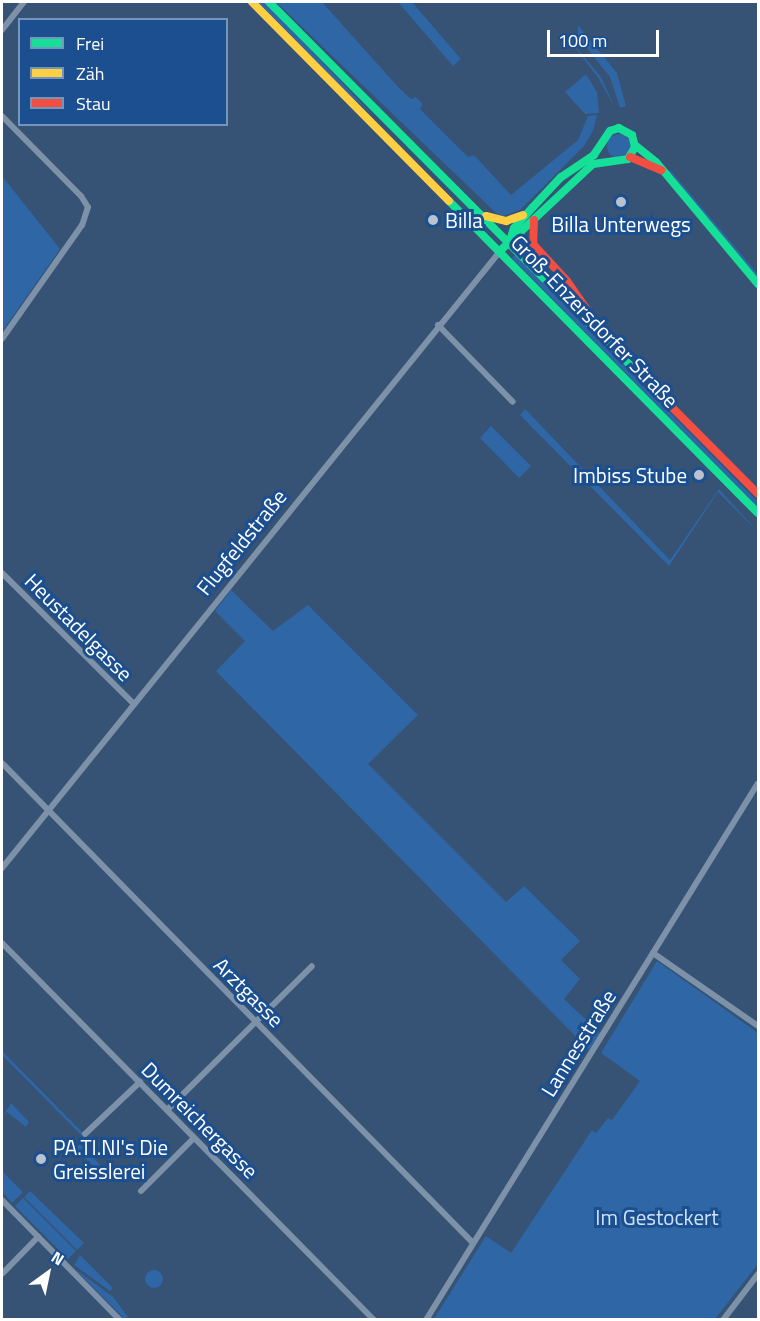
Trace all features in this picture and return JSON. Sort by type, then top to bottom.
[{"type":"main road","name":"Groß-Enzersdorfer Straße","points":[[252,2],[501,250],[759,513]]},
{"type":"main road","name":"Groß-Enzersdorfer Straße","points":[[269,2],[510,240],[759,494]]},
{"type":"main road","points":[[510,240],[514,228],[561,177],[594,155],[610,131],[619,129],[632,135],[635,145],[661,170],[759,284]]},
{"type":"main road","points":[[603,142],[606,156],[614,161]]},
{"type":"main road","points":[[630,157],[635,145]]},
{"type":"main road","points":[[510,240],[534,220],[580,173],[606,159],[614,161],[630,157],[661,170]]},
{"type":"main road","points":[[486,216],[512,220],[533,207]]},
{"type":"main road","points":[[534,220],[533,244],[567,281],[615,349]]},
{"type":"main road","name":"Flugfeldstraße","points":[[501,250],[510,240]]},
{"type":"street","points":[[2,30],[24,2]]},
{"type":"street","points":[[2,116],[81,196],[88,207],[82,225],[2,339]]},
{"type":"street","name":"Flugfeldstraße","points":[[2,867],[438,325],[501,250]]},
{"type":"street","points":[[438,325],[513,402]]},
{"type":"street","name":"Heustadelgasse","points":[[2,573],[134,704]]},
{"type":"street","name":"Arztgasse","points":[[2,763],[473,1243]]},
{"type":"street","name":"Lannesstraße","points":[[426,1320],[759,783]]},
{"type":"street","name":"Dumreichergasse","points":[[2,943],[374,1320]]},
{"type":"street","points":[[653,953],[759,1026]]},
{"type":"street","points":[[167,1110],[312,966]]},
{"type":"street","points":[[85,1134],[140,1082]]},
{"type":"street","points":[[141,1191],[194,1138]]},
{"type":"street","points":[[2,1200],[120,1320]]},
{"type":"street","points":[[2,1274],[38,1237]]},
{"type":"street","points":[[723,1320],[759,1274]]},
{"type":"green space","points":[[257,2],[264,2],[375,117],[351,96]]},
{"type":"green space","points":[[276,2],[322,2],[399,88],[411,99],[416,97],[423,104],[420,109],[468,157],[474,155],[511,195],[578,140],[588,116],[597,115],[593,131],[584,146],[520,210],[503,216],[496,213]]},
{"type":"green space","points":[[398,2],[412,2],[461,59],[453,66]]},
{"type":"green space","points":[[578,25],[617,73],[626,106],[620,108],[610,77],[578,37]]},
{"type":"green space","points":[[564,33],[601,77],[615,108],[599,79]]},
{"type":"green space","points":[[586,74],[597,92],[599,113],[585,114],[565,92]]},
{"type":"green space","points":[[619,134],[627,138],[631,146],[627,154],[619,158],[611,154],[607,146],[611,138]]},
{"type":"green space","points":[[670,170],[758,274],[758,278],[667,171]]},
{"type":"green space","points":[[2,176],[60,249],[2,332]]},
{"type":"green space","points":[[515,255],[758,502],[758,508],[512,258]]},
{"type":"green space","points":[[525,409],[670,560],[719,489],[758,532],[718,492],[669,566],[520,415]]},
{"type":"green space","points":[[491,426],[531,466],[519,478],[480,438]]},
{"type":"green space","points":[[231,590],[273,631],[308,605],[418,715],[368,764],[506,902],[524,886],[580,941],[561,960],[580,979],[564,999],[600,1033],[589,1050],[216,671],[245,641],[215,611]]},
{"type":"green space","name":"Im Gestockert","points":[[657,961],[758,1033],[758,1264],[715,1319],[434,1319],[486,1236],[511,1253],[592,1130],[596,1133],[608,1118],[612,1120],[640,1081],[601,1053]]},
{"type":"green space","points":[[2,1051],[83,1133],[81,1135],[2,1055]]},
{"type":"green space","points":[[11,1103],[29,1122],[26,1127],[7,1112],[2,1118]]},
{"type":"green space","points":[[80,1144],[113,1178],[109,1182],[82,1155],[78,1158],[72,1152]]},
{"type":"green space","points":[[2,1171],[23,1192],[12,1203],[2,1192]]},
{"type":"green space","points":[[30,1191],[84,1243],[77,1250],[24,1197]]},
{"type":"green space","points":[[23,1198],[76,1251],[68,1259],[15,1206]]},
{"type":"green space","points":[[80,1255],[113,1288],[110,1291],[74,1265]]},
{"type":"green space","points":[[74,1268],[113,1297],[128,1317],[125,1319]]},
{"type":"green space","points":[[154,1270],[160,1273],[163,1279],[160,1285],[154,1288],[148,1285],[145,1279],[148,1273]]},
{"type":"traffic: fast","points":[[269,2],[635,370]]},
{"type":"traffic: fast","points":[[501,250],[593,164],[628,159],[635,147],[632,135],[619,128],[610,131],[594,155],[561,177],[533,207],[514,228],[510,240]]},
{"type":"traffic: fast","points":[[635,145],[656,162],[758,284]]},
{"type":"traffic: fast","points":[[449,201],[758,513]]},
{"type":"traffic: slow","points":[[252,2],[449,201]]},
{"type":"traffic: slow","points":[[486,216],[506,221],[523,215]]},
{"type":"traffic: jam","points":[[630,157],[661,170]]},
{"type":"traffic: jam","points":[[534,220],[533,244],[567,281],[606,337]]},
{"type":"traffic: jam","points":[[635,370],[758,494]]},
{"type":"place","name":"Billa Unterwegs","points":[[621,202]]},
{"type":"place","name":"Billa","points":[[433,220]]},
{"type":"place","name":"Imbiss Stube","points":[[699,475]]},
{"type":"place","name":"PA.TI.NI's Die Greisslerei","points":[[41,1159]]}]
